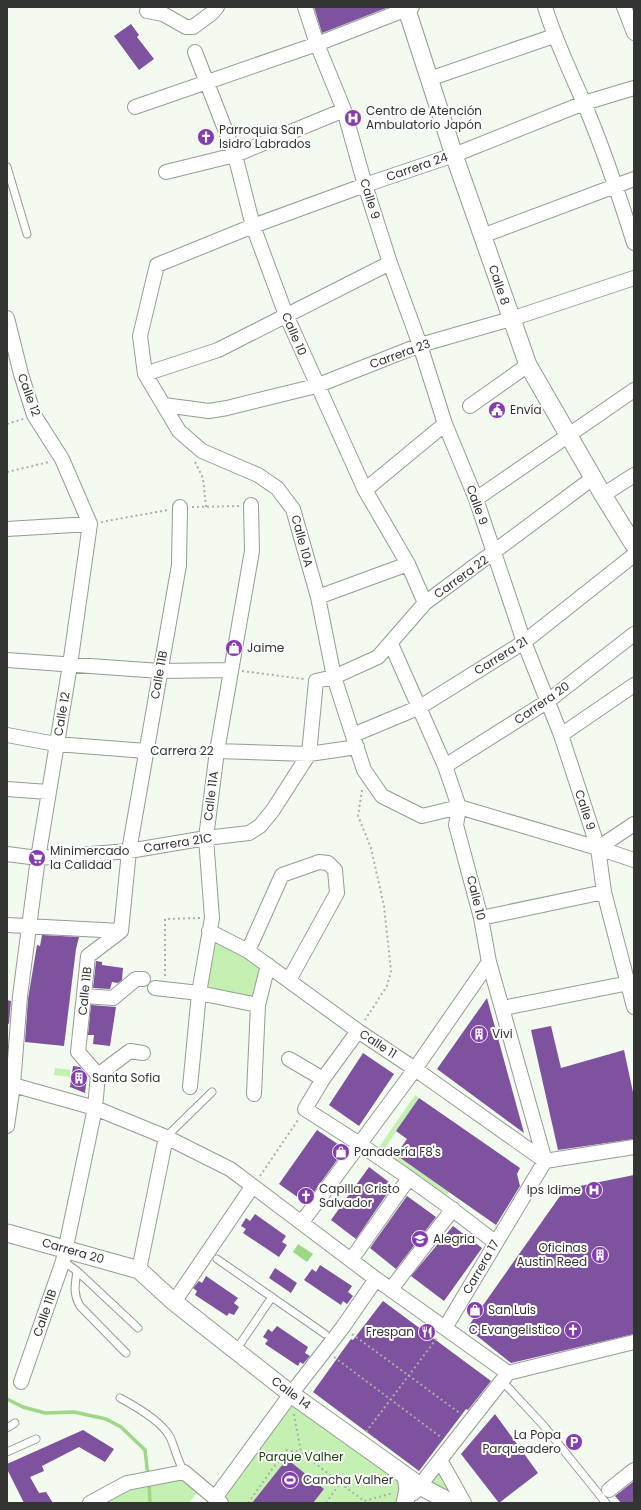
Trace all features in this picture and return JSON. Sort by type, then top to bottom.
[{"type":"street","points":[[147,11],[163,14],[186,27],[193,27],[212,13],[217,7]]},
{"type":"street","name":"Calle 9","points":[[305,7],[317,44],[344,110],[365,185],[390,263],[420,345],[445,424],[476,499],[524,642],[561,735],[598,848],[604,892],[632,984],[634,1006]]},
{"type":"street","points":[[545,7],[554,36],[584,103],[616,185],[634,243]]},
{"type":"street","points":[[624,7],[634,33]]},
{"type":"street","points":[[135,107],[317,44],[408,8]]},
{"type":"street","name":"Calle 8","points":[[408,8],[454,155],[528,365],[603,495],[634,545]]},
{"type":"street","points":[[429,79],[554,36]]},
{"type":"street","name":"Calle 10","points":[[195,52],[235,155],[253,226],[286,315],[316,386],[365,490],[408,564],[425,603]]},
{"type":"street","name":"Carrera 24","points":[[156,265],[253,226],[365,185],[454,155],[584,103],[634,88]]},
{"type":"street","points":[[166,172],[235,155],[344,110]]},
{"type":"street","points":[[482,236],[634,179]]},
{"type":"street","points":[[145,374],[218,350],[390,263]]},
{"type":"street","name":"Calle 10A","points":[[156,265],[140,336],[145,374],[179,431],[202,451],[258,475],[277,488],[293,509],[318,597],[334,677],[364,770],[382,796],[422,816],[460,807]]},
{"type":"street","name":"Carrera 23","points":[[164,405],[209,410],[227,408],[316,386],[420,345],[511,319],[634,278]]},
{"type":"street","name":"Calle 12","points":[[7,318],[20,374],[34,415],[62,459],[90,524],[70,665],[38,858],[29,927],[14,994],[11,1066],[13,1085],[7,1126]]},
{"type":"street","points":[[470,406],[528,365]]},
{"type":"street","points":[[476,499],[634,390]]},
{"type":"street","points":[[365,490],[445,424]]},
{"type":"street","points":[[603,495],[634,475]]},
{"type":"street","name":"Carrera 22","points":[[316,681],[334,677],[378,657],[391,644],[425,603],[593,478]]},
{"type":"street","name":"Calle 11A","points":[[190,1087],[199,993],[211,925],[206,838],[217,751],[252,551],[252,506]]},
{"type":"street","name":"Calle 11B","points":[[21,1382],[64,1255],[95,1108],[98,1074],[78,1052],[88,956],[121,931],[129,851],[179,565],[180,507]]},
{"type":"street","points":[[7,529],[90,524]]},
{"type":"street","name":"Carrera 21","points":[[355,741],[420,707],[524,642],[634,555]]},
{"type":"street","points":[[318,597],[408,564]]},
{"type":"street","name":"Carrera 20","points":[[445,766],[548,701],[634,634]]},
{"type":"street","points":[[391,644],[445,766],[460,807],[634,860]]},
{"type":"street","points":[[7,660],[160,671],[231,670]]},
{"type":"street","points":[[309,754],[316,681]]},
{"type":"street","points":[[561,735],[634,685]]},
{"type":"street","name":"Carrera 22","points":[[7,735],[56,744],[146,751]]},
{"type":"street","name":"Carrera 22","points":[[217,751],[309,754],[355,741]]},
{"type":"street","name":"Carrera 21C","points":[[7,854],[38,858],[129,851],[206,838],[249,833],[260,826],[274,810],[309,754]]},
{"type":"street","points":[[7,789],[48,792]]},
{"type":"street","name":"Calle 10","points":[[460,807],[456,825],[481,918],[489,962],[545,1160]]},
{"type":"street","points":[[598,848],[634,824]]},
{"type":"street","points":[[248,951],[282,875],[319,862],[328,863],[335,870],[336,893],[289,980]]},
{"type":"street","points":[[481,918],[604,892]]},
{"type":"street","points":[[7,925],[121,931]]},
{"type":"street","name":"Calle 11","points":[[211,925],[358,1031],[545,1160]]},
{"type":"street","points":[[302,1222],[359,1142],[415,1069],[489,962]]},
{"type":"street","points":[[254,1094],[258,1005],[268,965]]},
{"type":"street","points":[[84,996],[112,998],[136,979],[143,979]]},
{"type":"street","points":[[503,1008],[632,984]]},
{"type":"street","points":[[160,989],[199,993],[258,1005]]},
{"type":"street","points":[[358,1031],[323,1079],[305,1109],[359,1142],[453,1209],[495,1242]]},
{"type":"street","points":[[98,1074],[130,1051],[143,1053]]},
{"type":"street","points":[[289,1059],[323,1079]]},
{"type":"street","points":[[13,1085],[95,1108],[166,1137],[230,1169],[376,1279],[445,1328],[505,1377]]},
{"type":"street","points":[[139,1270],[166,1137]]},
{"type":"street","points":[[545,1160],[634,1147]]},
{"type":"street","name":"Carrera 17","points":[[445,1328],[545,1160]]},
{"type":"street","points":[[351,1260],[409,1178]]},
{"type":"street","points":[[174,1302],[252,1187]]},
{"type":"street","points":[[391,1289],[453,1209]]},
{"type":"street","name":"Carrera 20","points":[[7,1233],[64,1255],[139,1270]]},
{"type":"street","name":"Calle 14","points":[[139,1270],[174,1302],[291,1394],[359,1442],[409,1492],[452,1503]]},
{"type":"street","points":[[90,1503],[127,1483],[184,1472],[218,1500],[291,1394],[343,1327],[376,1279]]},
{"type":"street","points":[[409,1492],[440,1460],[505,1377],[634,1342]]},
{"type":"street","points":[[440,1460],[464,1503]]},
{"type":"street","points":[[608,1496],[634,1470]]},
{"type":"lane","points":[[7,167],[27,234]]},
{"type":"lane","points":[[166,1137],[212,1092]]},
{"type":"lane","points":[[64,1255],[77,1271],[138,1328]]},
{"type":"lane","points":[[217,1259],[326,1334]]},
{"type":"lane","points":[[77,1271],[74,1286],[75,1298],[80,1306],[126,1353]]},
{"type":"lane","points":[[236,1350],[272,1298]]},
{"type":"lane","points":[[505,1377],[544,1426],[608,1496]]},
{"type":"lane","points":[[120,1398],[146,1413],[169,1436],[177,1459],[184,1472]]},
{"type":"lane","points":[[7,1428],[16,1424]]},
{"type":"lane","points":[[7,1452],[36,1439]]},
{"type":"path","points":[[193,458],[203,478],[206,507],[252,506]]},
{"type":"path","points":[[7,472],[62,459]]},
{"type":"path","points":[[90,524],[180,507]]},
{"type":"path","points":[[231,670],[316,681]]},
{"type":"path","name":"Carrera 22","points":[[146,751],[217,751]]},
{"type":"path","points":[[358,1031],[387,986],[390,971],[382,899],[371,848],[358,816],[364,770]]},
{"type":"path","points":[[160,989],[165,919],[211,925]]},
{"type":"path","points":[[252,1187],[305,1109]]},
{"type":"path","points":[[343,1327],[409,1374],[470,1421]]},
{"type":"path","points":[[359,1442],[445,1328]]},
{"type":"path","points":[[326,1350],[451,1445]]},
{"type":"path","points":[[291,1394],[301,1452]]},
{"type":"path","points":[[248,1503],[286,1450],[301,1452],[364,1501],[409,1492]]},
{"type":"path","points":[[326,1503],[340,1482]]},
{"type":"green space","points":[[209,931],[268,965],[258,1005],[199,993]]},
{"type":"green space","points":[[55,1068],[71,1070],[70,1077],[54,1075]]},
{"type":"green space","points":[[415,1095],[419,1098],[385,1148],[449,1192],[445,1198],[377,1150]]},
{"type":"green space","name":"Parque Valher","points":[[291,1394],[420,1486],[407,1503],[221,1503],[215,1498]]},
{"type":"green space","points":[[440,1460],[464,1503],[420,1486]]},
{"type":"green space","points":[[184,1472],[201,1487],[189,1503],[90,1503],[127,1483]]},
{"type":"shaded area","points":[[298,1244],[313,1254],[307,1262],[293,1252]]},
{"type":"building","points":[[314,7],[389,7],[322,33]]},
{"type":"building","points":[[131,24],[139,35],[137,37],[154,59],[139,70],[114,36]]},
{"type":"building","points":[[42,935],[79,937],[76,949],[64,1046],[25,1042],[28,999],[37,945],[40,946]]},
{"type":"building","points":[[96,961],[102,962],[102,965],[123,968],[122,980],[118,983],[112,982],[110,989],[93,988]]},
{"type":"building","name":"Vivi","points":[[487,998],[524,1133],[437,1069]]},
{"type":"building","points":[[7,1000],[11,1001],[9,1024],[7,1023]]},
{"type":"building","points":[[91,1005],[116,1007],[110,1046],[93,1044],[94,1035],[88,1035]]},
{"type":"building","points":[[551,1026],[561,1068],[624,1050],[634,1097],[634,1139],[558,1150],[531,1030]]},
{"type":"building","points":[[363,1053],[394,1074],[359,1126],[329,1105]]},
{"type":"building","name":"Santa Sofia","points":[[73,1066],[80,1067],[87,1076],[85,1093],[70,1087]]},
{"type":"building","points":[[419,1098],[520,1168],[517,1174],[520,1186],[496,1225],[396,1155],[407,1139],[396,1131]]},
{"type":"building","points":[[317,1130],[345,1149],[306,1203],[279,1184]]},
{"type":"building","points":[[369,1167],[393,1185],[356,1239],[331,1220]]},
{"type":"building","name":"Oficinas Austin Reed","points":[[634,1175],[634,1334],[511,1363],[467,1328],[565,1189]]},
{"type":"building","points":[[407,1196],[436,1217],[396,1269],[370,1248]]},
{"type":"building","points":[[255,1214],[286,1236],[282,1242],[287,1245],[279,1257],[243,1233],[246,1229],[241,1226],[246,1218],[250,1221]]},
{"type":"building","points":[[453,1226],[482,1248],[444,1301],[411,1276]]},
{"type":"building","points":[[320,1265],[352,1286],[348,1292],[353,1296],[347,1304],[343,1301],[341,1305],[304,1280],[312,1269],[316,1272]]},
{"type":"building","points":[[275,1268],[297,1283],[291,1293],[269,1278]]},
{"type":"building","points":[[206,1276],[238,1298],[234,1303],[239,1307],[234,1315],[229,1313],[227,1316],[195,1295],[197,1291],[193,1288],[199,1281],[202,1283]]},
{"type":"building","points":[[383,1301],[491,1381],[468,1410],[466,1409],[419,1471],[313,1392],[351,1339],[353,1340]]},
{"type":"building","points":[[277,1326],[308,1347],[305,1353],[310,1356],[303,1364],[300,1362],[298,1366],[265,1344],[268,1340],[263,1337],[268,1329],[272,1332]]},
{"type":"building","points":[[495,1414],[538,1473],[499,1503],[461,1454]]},
{"type":"building","points":[[83,1430],[114,1449],[105,1462],[79,1447],[42,1466],[44,1471],[30,1477],[39,1493],[46,1492],[53,1503],[24,1503],[7,1469],[7,1464]]},
{"type":"building","points":[[287,1459],[324,1489],[313,1503],[252,1503]]},
{"type":"building","points":[[634,1481],[634,1503],[621,1503],[615,1496]]},
{"type":"waterway","points":[[7,1399],[23,1407],[45,1413],[74,1412],[106,1419],[121,1427],[145,1450],[148,1476]]},
{"type":"waterway","points":[[149,1482],[150,1503]]},
{"type":"place","name":"Centro de Atención Ambulatorio Japón","points":[[353,118]]},
{"type":"place","name":"Parroquia San Isidro Labrados","points":[[206,137]]},
{"type":"place","name":"Envía","points":[[497,410]]},
{"type":"place","name":"Jaime","points":[[234,648]]},
{"type":"place","name":"Minimercado la Calidad","points":[[37,858]]},
{"type":"place","name":"Vivi","points":[[479,1034]]},
{"type":"place","name":"Santa Sofia","points":[[79,1078]]},
{"type":"place","name":"Panadería F8's","points":[[341,1152]]},
{"type":"place","name":"Ips Idime","points":[[594,1190]]},
{"type":"place","name":"Capilla Cristo Salvador","points":[[306,1196]]},
{"type":"place","name":"Alegria","points":[[420,1239]]},
{"type":"place","name":"Oficinas Austin Reed","points":[[600,1255]]},
{"type":"place","name":"San Luis","points":[[475,1310]]},
{"type":"place","name":"C Evangelistico","points":[[573,1330]]},
{"type":"place","name":"Frespan","points":[[427,1332]]},
{"type":"place","name":"La Popa Parqueadero","points":[[574,1442]]},
{"type":"place","name":"Cancha Valher","points":[[290,1480]]}]
